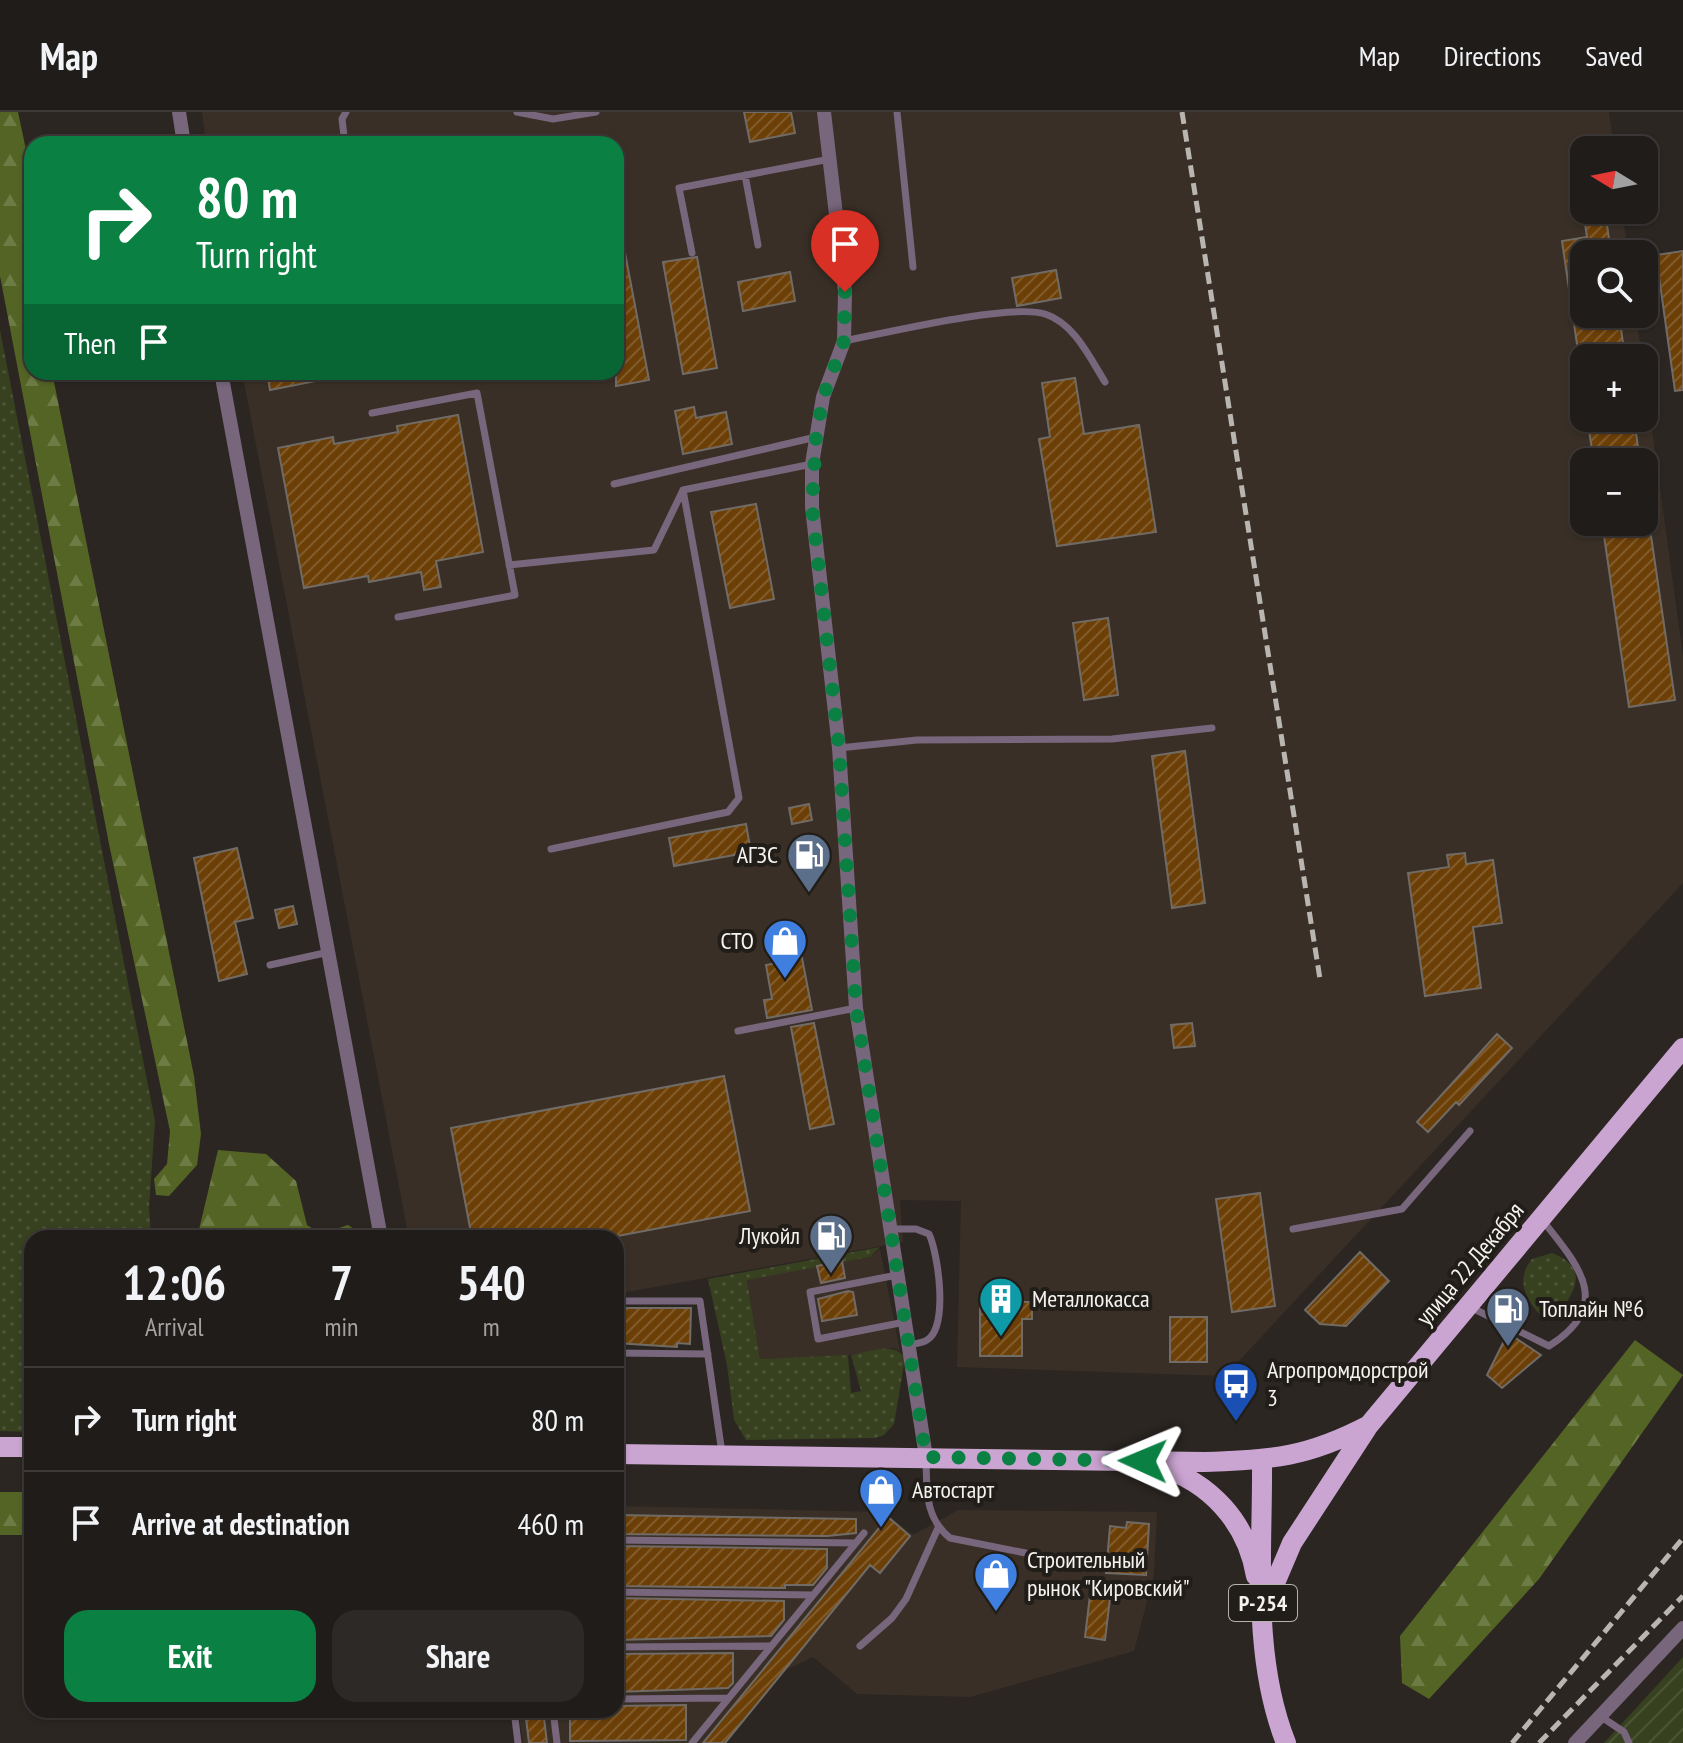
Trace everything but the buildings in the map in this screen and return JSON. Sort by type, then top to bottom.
[{"type":"main road","name":"улица 22 Декабря","points":[[624,1454],[1262,1460],[1327,1447],[1369,1425],[1683,1048]]},
{"type":"main road","points":[[1263,1616],[1274,1578],[1292,1543],[1369,1425]]},
{"type":"main road","points":[[0,1447],[24,1447]]},
{"type":"main road","name":"Р-254","points":[[1262,1460],[1263,1616],[1268,1676],[1276,1717],[1286,1743]]},
{"type":"main road","points":[[1143,1461],[1191,1479],[1220,1501],[1239,1525],[1253,1560],[1263,1616]]},
{"type":"street","points":[[179,112],[183,136]]},
{"type":"street","points":[[824,112],[845,292],[844,341],[823,397],[812,464],[812,507],[839,748],[856,1008],[926,1457]]},
{"type":"street","points":[[222,380],[305,841],[329,952],[380,1230]]},
{"type":"street","points":[[1575,1743],[1683,1628]]},
{"type":"lane","points":[[344,136],[342,119],[346,112]]},
{"type":"lane","points":[[517,112],[553,119],[596,112]]},
{"type":"lane","points":[[897,112],[913,267]]},
{"type":"lane","points":[[692,253],[679,188],[830,159]]},
{"type":"lane","points":[[745,175],[758,245]]},
{"type":"lane","points":[[844,341],[1005,313],[1046,314],[1076,336],[1105,382]]},
{"type":"lane","points":[[372,413],[477,393],[515,595],[398,617]]},
{"type":"lane","points":[[614,484],[816,437]]},
{"type":"lane","points":[[683,490],[812,464]]},
{"type":"lane","points":[[509,565],[654,550],[683,490]]},
{"type":"lane","points":[[551,849],[728,812],[739,798],[683,490]]},
{"type":"lane","points":[[839,748],[917,740],[1089,740],[1212,728]]},
{"type":"lane","points":[[270,965],[329,952]]},
{"type":"lane","points":[[738,1031],[856,1008]]},
{"type":"lane","points":[[1293,1229],[1402,1209],[1470,1131]]},
{"type":"lane","points":[[1468,1306],[1549,1346],[1572,1332],[1587,1303],[1581,1269],[1541,1219]]},
{"type":"lane","points":[[890,1229],[916,1229],[929,1234],[936,1250],[937,1328],[928,1340],[908,1345]]},
{"type":"lane","points":[[897,1275],[810,1292],[818,1339],[905,1322]]},
{"type":"lane","points":[[624,1301],[700,1301],[722,1455]]},
{"type":"lane","points":[[624,1353],[708,1354]]},
{"type":"lane","points":[[926,1457],[928,1509],[938,1528],[950,1538],[1056,1559],[1087,1560]]},
{"type":"lane","points":[[860,1646],[892,1618],[906,1599],[938,1528]]},
{"type":"lane","points":[[692,1743],[864,1533]]},
{"type":"lane","points":[[624,1540],[855,1543]]},
{"type":"lane","points":[[624,1592],[813,1595]]},
{"type":"lane","points":[[624,1647],[771,1646]]},
{"type":"lane","points":[[624,1699],[728,1698]]},
{"type":"lane","points":[[1600,1716],[1624,1732],[1629,1743]]},
{"type":"lane","points":[[515,1718],[518,1743]]},
{"type":"lane","points":[[554,1718],[557,1743]]},
{"type":"shaded area","points":[[202,112],[1609,112],[1612,136],[1570,136],[1570,224],[1624,224],[1626,240],[1570,240],[1570,328],[1638,328],[1640,344],[1570,344],[1570,432],[1652,432],[1655,448],[1570,448],[1570,536],[1658,536],[1658,473],[1683,656],[1683,883],[1225,1376],[957,1367],[961,1201],[900,1200],[903,1242],[624,1293],[624,1230],[407,1230],[244,380],[624,380],[624,136],[205,136]]},
{"type":"shaded area","points":[[880,1249],[900,1351],[893,1348],[828,1358],[760,1359],[747,1279],[870,1257]]},
{"type":"shaded area","points":[[624,1506],[884,1512],[913,1535],[958,1510],[1157,1512],[1154,1575],[1134,1651],[970,1697],[857,1694],[813,1657],[786,1670],[726,1743],[523,1743],[519,1718],[624,1718]]},
{"type":"green space","points":[[0,112],[18,112],[24,140],[24,380],[54,380],[194,1076],[201,1134],[197,1165],[169,1196],[156,1195],[154,1179],[167,1164],[170,1131],[109,844],[0,276]]},
{"type":"green space","points":[[0,330],[155,1121],[149,1207],[150,1230],[24,1230],[24,1432],[0,1431]]},
{"type":"green space","points":[[218,1150],[266,1154],[296,1181],[307,1225],[315,1230],[199,1230]]},
{"type":"green space","points":[[348,1225],[355,1230],[333,1230]]},
{"type":"green space","points":[[880,1247],[870,1257],[747,1280],[760,1359],[848,1355],[851,1393],[861,1391],[851,1355],[880,1349],[900,1353],[905,1358],[894,1424],[884,1435],[875,1438],[746,1440],[734,1420],[727,1365],[708,1279]]},
{"type":"green space","points":[[1552,1253],[1572,1266],[1576,1282],[1568,1300],[1554,1318],[1544,1319],[1532,1306],[1523,1283],[1532,1259]]},
{"type":"green space","points":[[1635,1340],[1683,1375],[1539,1579],[1429,1699],[1402,1683],[1400,1636]]},
{"type":"green space","points":[[0,1492],[24,1492],[24,1535],[0,1535]]},
{"type":"green space","points":[[1683,1657],[1683,1743],[1604,1743]]},
{"type":"railway","points":[[1182,112],[1320,979]]},
{"type":"railway","points":[[1512,1743],[1683,1538]]},
{"type":"railway","points":[[1539,1743],[1683,1596]]},
{"type":"place","name":"АГЗС","points":[[809,894]]},
{"type":"place","name":"СТО","points":[[785,980]]},
{"type":"place","name":"Лукойл","points":[[831,1275]]},
{"type":"place","name":"Металлокасса","points":[[1001,1338]]},
{"type":"place","name":"Топлайн №6","points":[[1508,1348]]},
{"type":"place","name":"Агропромдорстрой 3","points":[[1236,1423]]},
{"type":"place","name":"Автостарт","points":[[881,1529]]},
{"type":"place","name":"Строительный рынок \"Кировский\"","points":[[996,1613]]},
{"type":"route","points":[[845,292],[844,341],[823,397],[816,437],[812,464],[812,507],[839,748],[852,898],[856,1008],[926,1457],[1143,1461]]}]
